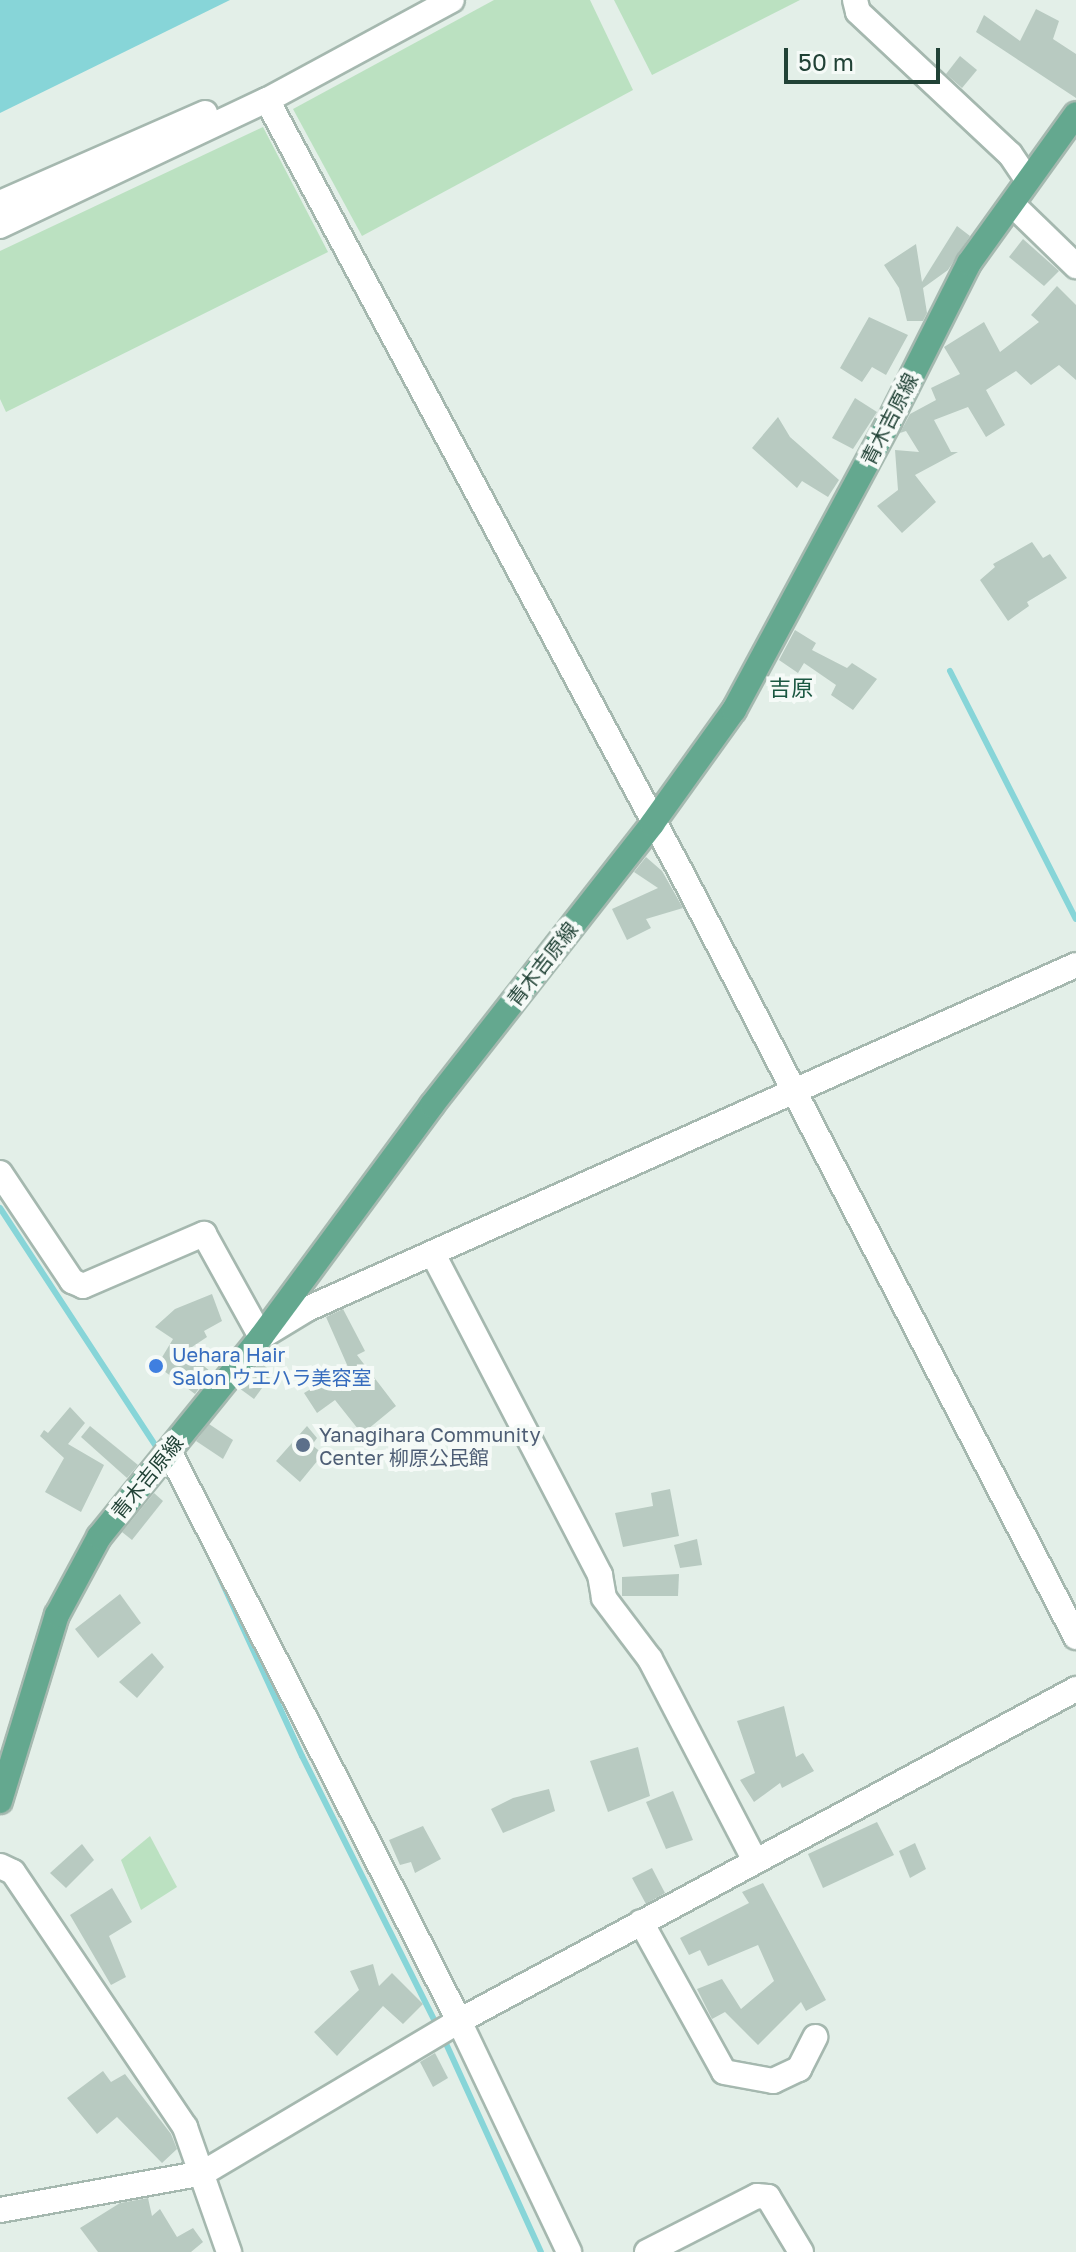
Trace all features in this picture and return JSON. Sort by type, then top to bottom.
[{"type":"main road","name":"青木吉原線","points":[[0,1801],[57,1615],[73,1581],[129,1497],[261,1337],[432,1105],[652,824],[734,710],[889,422],[969,263],[1013,205],[1026,178],[1076,114]]},
{"type":"street","points":[[0,203],[262,87],[419,0]]},
{"type":"street","points":[[0,226],[267,100],[452,0]]},
{"type":"street","points":[[855,0],[858,12],[1010,154],[1026,178]]},
{"type":"street","points":[[267,100],[652,824],[681,872],[1076,1637]]},
{"type":"street","points":[[1013,205],[1076,266]]},
{"type":"street","points":[[0,1173],[72,1281],[83,1286],[204,1234],[261,1337],[307,1309],[1076,965]]},
{"type":"street","points":[[433,1254],[600,1575],[604,1598],[650,1659],[755,1861]]},
{"type":"street","points":[[169,1451],[459,2021],[569,2252]]},
{"type":"street","points":[[0,2210],[203,2173],[459,2021],[1076,1689]]},
{"type":"street","points":[[0,1866],[13,1872],[185,2127],[229,2252]]},
{"type":"street","points":[[641,1922],[724,2072],[773,2081],[799,2069],[815,2037]]},
{"type":"street","points":[[647,2252],[757,2196],[768,2197],[801,2252]]},
{"type":"green space","points":[[494,0],[590,0],[633,90],[362,236],[293,109]]},
{"type":"green space","points":[[614,0],[800,0],[652,75]]},
{"type":"green space","points":[[263,127],[328,252],[6,412],[0,399],[0,251]]},
{"type":"green space","points":[[150,1836],[177,1887],[141,1910],[121,1860]]},
{"type":"water","points":[[0,0],[230,0],[0,113]]},
{"type":"building","points":[[1036,9],[1059,21],[1053,39],[1076,54],[1076,98],[976,32],[984,15],[1020,41]]},
{"type":"building","points":[[960,56],[977,70],[962,88],[946,74]]},
{"type":"building","points":[[957,226],[970,236],[948,270],[923,288],[927,313],[923,321],[907,321],[899,288],[884,265],[916,244],[922,282]]},
{"type":"building","points":[[1023,239],[1059,271],[1044,286],[1009,257]]},
{"type":"building","points":[[1057,286],[1076,305],[1076,380],[1059,365],[1031,385],[1016,371],[986,390],[1005,425],[986,437],[968,407],[934,420],[951,452],[958,452],[915,475],[936,502],[902,533],[877,506],[898,490],[895,450],[919,452],[906,431],[900,433],[910,414],[936,400],[931,388],[960,374],[944,347],[984,322],[1000,352],[1039,322],[1031,315]]},
{"type":"building","points":[[869,317],[908,335],[886,375],[872,367],[862,382],[840,368]]},
{"type":"building","points":[[855,398],[877,412],[853,449],[832,438]]},
{"type":"building","points":[[778,417],[790,437],[839,480],[828,497],[802,481],[797,488],[752,448]]},
{"type":"building","points":[[1032,542],[1043,558],[1050,554],[1067,578],[1027,602],[1029,606],[1008,621],[980,580],[995,567],[993,564]]},
{"type":"building","points":[[795,630],[816,643],[812,650],[847,668],[852,663],[877,679],[853,710],[831,695],[836,685],[804,663],[798,673],[779,660]]},
{"type":"building","points":[[646,857],[662,871],[683,908],[646,919],[651,928],[627,940],[612,909],[658,888],[634,872]]},
{"type":"building","points":[[212,1294],[222,1321],[204,1331],[207,1337],[186,1351],[211,1372],[195,1394],[160,1368],[152,1374],[173,1339],[155,1327],[175,1309]]},
{"type":"building","points":[[343,1309],[365,1351],[357,1355],[396,1406],[362,1434],[335,1400],[317,1413],[304,1393],[348,1367],[326,1317]]},
{"type":"building","points":[[260,1362],[273,1373],[254,1399],[239,1388]]},
{"type":"building","points":[[70,1407],[85,1423],[68,1444],[104,1465],[81,1512],[45,1492],[64,1458],[40,1436],[44,1430],[48,1433]]},
{"type":"building","points":[[209,1424],[233,1440],[223,1459],[196,1441]]},
{"type":"building","points":[[90,1426],[138,1465],[127,1478],[81,1437]]},
{"type":"building","points":[[307,1426],[317,1438],[312,1445],[323,1454],[300,1482],[276,1461]]},
{"type":"building","points":[[670,1489],[679,1536],[623,1547],[615,1513],[653,1506],[651,1493]]},
{"type":"building","points":[[154,1493],[163,1501],[132,1540],[122,1532]]},
{"type":"building","points":[[697,1539],[702,1565],[680,1568],[674,1545]]},
{"type":"building","points":[[679,1574],[678,1596],[622,1596],[622,1577]]},
{"type":"building","points":[[120,1594],[141,1623],[98,1658],[75,1629]]},
{"type":"building","points":[[152,1653],[164,1667],[137,1698],[119,1682]]},
{"type":"building","points":[[784,1706],[796,1757],[803,1753],[814,1771],[782,1788],[780,1783],[754,1802],[740,1780],[755,1773],[737,1721]]},
{"type":"building","points":[[638,1747],[650,1796],[608,1812],[590,1761]]},
{"type":"building","points":[[549,1789],[555,1811],[503,1833],[491,1809],[513,1798]]},
{"type":"building","points":[[673,1791],[693,1840],[666,1849],[646,1802]]},
{"type":"building","points":[[877,1822],[894,1855],[823,1888],[808,1854]]},
{"type":"building","points":[[423,1826],[441,1859],[415,1873],[411,1862],[400,1865],[389,1840]]},
{"type":"building","points":[[915,1843],[926,1869],[910,1878],[899,1851]]},
{"type":"building","points":[[82,1844],[94,1860],[66,1888],[50,1873]]},
{"type":"building","points":[[652,1868],[665,1893],[646,1904],[632,1878]]},
{"type":"building","points":[[763,1883],[826,2000],[806,2011],[801,2002],[758,2045],[725,2012],[712,2019],[697,1989],[722,1979],[741,2009],[774,1981],[758,1945],[708,1966],[700,1950],[689,1955],[680,1938],[749,1903],[742,1892]]},
{"type":"building","points":[[112,1888],[132,1922],[109,1936],[126,1977],[111,1985],[70,1915]]},
{"type":"building","points":[[373,1964],[379,1986],[392,1973],[423,2004],[403,2024],[383,2006],[337,2056],[314,2032],[359,1990],[350,1971]]},
{"type":"building","points":[[435,2053],[448,2078],[433,2087],[420,2062]]},
{"type":"building","points":[[103,2071],[111,2082],[125,2074],[171,2134],[177,2149],[162,2163],[117,2117],[97,2134],[67,2098]]},
{"type":"building","points":[[148,2198],[152,2216],[160,2209],[177,2237],[193,2228],[203,2242],[191,2252],[98,2252],[80,2228],[120,2203]]},
{"type":"waterway","points":[[950,671],[1076,919]]},
{"type":"waterway","points":[[0,1208],[159,1451]]},
{"type":"waterway","points":[[216,1569],[302,1756],[438,2027]]},
{"type":"waterway","points":[[443,2037],[541,2252]]},
{"type":"place","name":"Uehara Hair Salon ウエハラ美容室","points":[[156,1366]]},
{"type":"place","name":"Yanagihara Community Center 柳原公民館","points":[[303,1445]]},
{"type":"district","name":"吉原","points":[[791,688]]}]
